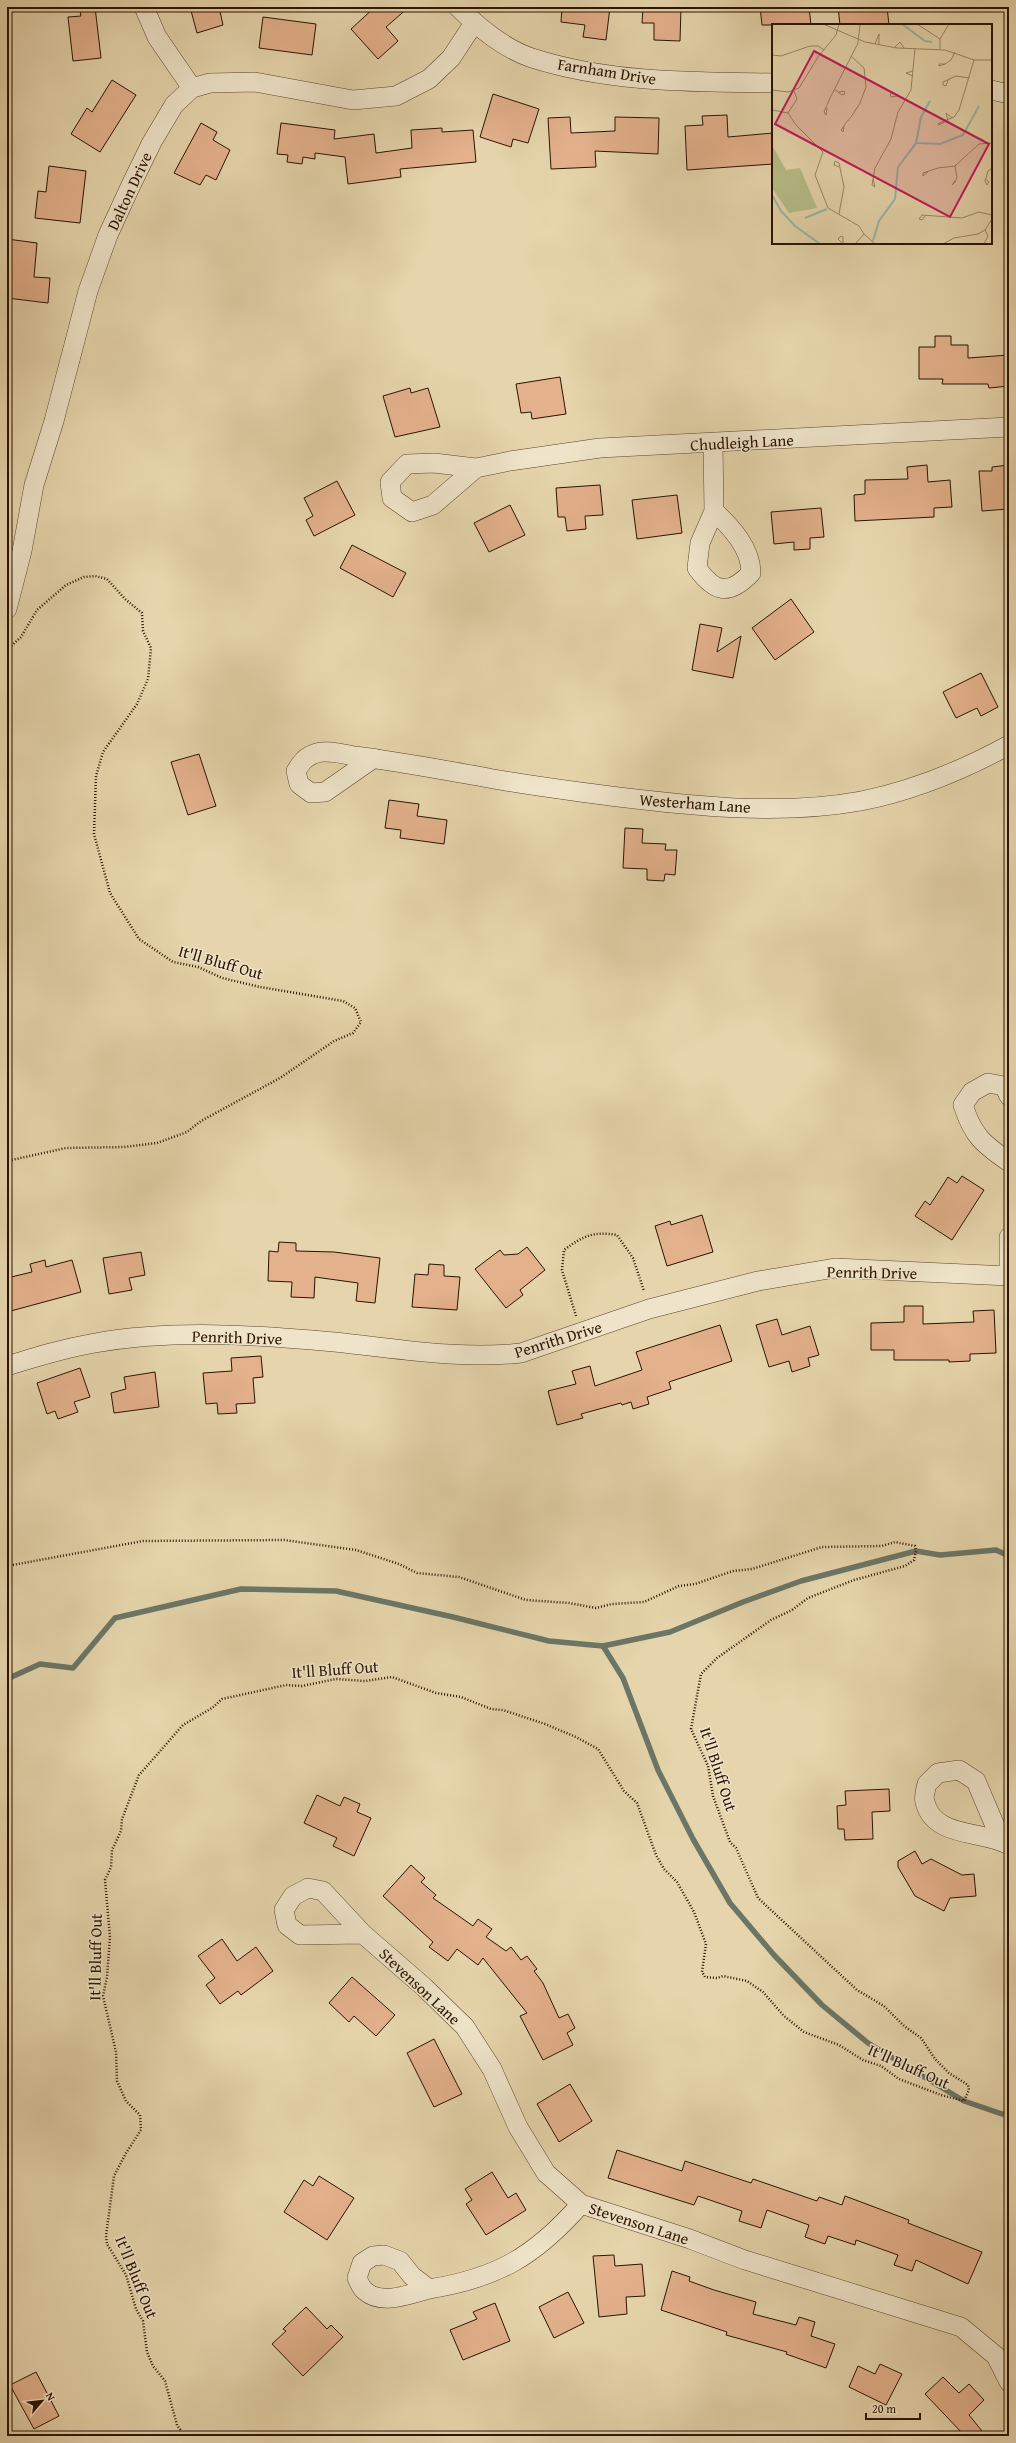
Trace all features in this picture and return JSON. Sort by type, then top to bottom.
[{"type":"street","points":[[144,7],[157,37],[192,88],[210,83],[255,82],[353,100],[396,96],[429,79],[451,58],[474,23]]},
{"type":"street","name":"Farnham Drive","points":[[458,7],[486,33],[531,58],[584,71],[637,78],[772,83]]},
{"type":"street","name":"Dalton Drive","points":[[7,609],[22,551],[34,485],[54,421],[88,291],[108,235],[152,142],[174,106],[192,88]]},
{"type":"street","points":[[992,90],[1009,94]]},
{"type":"street","name":"Chudleigh Lane","points":[[476,468],[510,461],[600,448],[713,444],[1009,427]]},
{"type":"street","points":[[713,444],[714,511]]},
{"type":"street","name":"Westerham Lane","points":[[374,758],[515,783],[650,801],[721,808],[793,809],[861,801],[926,783],[985,758],[1009,745]]},
{"type":"street","points":[[1009,1096],[1004,1086],[988,1083],[972,1092],[963,1105],[970,1127],[988,1148],[1009,1162]]},
{"type":"street","points":[[1009,1237],[1009,1276]]},
{"type":"street","name":"Penrith Drive","points":[[7,1366],[95,1342],[166,1336],[242,1335],[462,1355],[521,1353],[649,1309],[758,1280],[836,1268],[1009,1276]]},
{"type":"street","name":"Stevenson Lane","points":[[363,1934],[424,1987],[465,2027],[492,2069],[518,2127],[546,2173],[581,2204],[690,2238],[745,2260],[961,2327],[996,2356],[1009,2382]]},
{"type":"street","points":[[429,2289],[463,2284],[501,2270],[558,2230],[581,2204]]},
{"type":"path","name":"It'll Bluff Out","points":[[7,650],[21,637],[37,610],[66,585],[84,577],[95,576],[107,579],[125,599],[142,613],[143,631],[151,648],[148,679],[137,704],[103,752],[96,776],[94,834],[104,875],[113,899],[139,939],[173,962],[198,967],[222,978],[260,987],[344,1001],[355,1008],[361,1022],[353,1033],[334,1041],[280,1078],[201,1121],[187,1132],[157,1143],[124,1147],[66,1148],[7,1161]]},
{"type":"path","points":[[582,1333],[562,1270],[564,1250],[579,1239],[599,1232],[617,1234],[633,1258],[649,1309]]},
{"type":"path","name":"It'll Bluff Out","points":[[7,1566],[144,1541],[284,1540],[356,1550],[399,1564],[417,1573],[459,1577],[526,1600],[569,1603],[596,1608],[612,1604],[644,1602],[679,1586],[695,1584],[733,1571],[752,1570],[822,1547],[882,1546],[895,1542],[914,1546],[916,1551],[914,1560],[905,1566],[854,1580],[808,1598],[792,1610],[771,1620],[717,1658],[699,1679],[691,1729],[708,1766],[712,1796],[730,1842],[736,1848],[758,1898],[857,1990],[884,2006],[904,2026],[921,2038],[935,2059],[949,2073],[968,2085],[970,2090],[964,2101],[941,2095],[899,2079],[881,2066],[863,2060],[839,2045],[804,2032],[784,2016],[763,1992],[747,1981],[723,1976],[717,1978],[705,1977],[702,1972],[706,1948],[704,1935],[677,1882],[664,1869],[656,1855],[637,1803],[624,1791],[598,1749],[576,1737],[545,1724],[503,1710],[491,1709],[461,1697],[436,1693],[399,1678],[378,1678],[366,1681],[336,1679],[302,1686],[286,1685],[222,1699],[212,1708],[183,1725],[139,1775],[122,1819],[121,1830],[112,1850],[111,1867],[105,1880],[110,1937],[107,1977],[103,1996],[116,2052],[117,2081],[126,2102],[140,2115],[142,2130],[114,2176],[106,2236],[107,2244],[126,2275],[136,2308],[143,2321],[147,2352],[153,2366],[165,2381],[177,2425],[185,2436]]},
{"type":"building","points":[[79,7],[95,7],[101,58],[73,61],[68,17],[81,16]]},
{"type":"building","points":[[190,7],[219,7],[223,25],[197,33]]},
{"type":"building","points":[[375,7],[409,7],[386,27],[398,41],[378,59],[351,29]]},
{"type":"building","points":[[562,7],[610,7],[606,40],[583,37],[585,25],[561,22]]},
{"type":"building","points":[[643,7],[681,7],[680,41],[654,40],[654,23],[642,23]]},
{"type":"building","points":[[760,7],[809,7],[811,24],[762,25]]},
{"type":"building","points":[[838,7],[887,7],[889,24],[840,24]]},
{"type":"building","points":[[263,17],[316,24],[312,55],[259,48]]},
{"type":"building","points":[[112,80],[136,95],[100,152],[71,134],[87,108],[92,112]]},
{"type":"building","points":[[493,94],[539,109],[528,143],[513,139],[511,147],[480,137]]},
{"type":"building","points":[[727,115],[728,137],[772,133],[772,164],[687,170],[685,126],[703,125],[702,116]]},
{"type":"building","points":[[570,117],[571,133],[615,131],[615,117],[659,118],[658,154],[595,151],[596,167],[551,169],[548,118]]},
{"type":"building","points":[[201,123],[217,132],[213,140],[230,150],[216,180],[206,175],[200,185],[174,173]]},
{"type":"building","points":[[281,123],[335,130],[334,139],[374,134],[376,153],[412,148],[411,130],[442,128],[442,132],[473,130],[476,162],[400,169],[401,177],[348,184],[345,157],[315,153],[315,159],[303,157],[302,164],[287,162],[288,155],[277,154]]},
{"type":"building","points":[[49,166],[86,171],[80,223],[35,218],[38,191],[46,192]]},
{"type":"building","points":[[7,239],[37,243],[34,277],[50,278],[48,303],[7,298]]},
{"type":"building","points":[[935,336],[951,336],[951,345],[968,345],[968,358],[1009,355],[1009,386],[989,388],[988,384],[942,384],[943,379],[919,379],[919,347],[935,347]]},
{"type":"building","points":[[560,377],[566,414],[532,419],[531,412],[521,413],[516,384]]},
{"type":"building","points":[[410,388],[411,393],[428,388],[440,427],[395,437],[383,396]]},
{"type":"building","points":[[927,465],[928,482],[950,480],[952,507],[934,508],[934,517],[855,521],[854,495],[865,494],[865,480],[908,479],[907,467]]},
{"type":"building","points":[[1009,465],[1009,509],[982,511],[979,471],[992,471],[992,467]]},
{"type":"building","points":[[337,481],[355,515],[314,536],[306,520],[313,516],[304,498]]},
{"type":"building","points":[[600,485],[603,515],[585,516],[586,529],[567,531],[565,517],[558,517],[556,488]]},
{"type":"building","points":[[677,495],[682,533],[637,539],[632,500]]},
{"type":"building","points":[[510,505],[525,535],[489,552],[474,523]]},
{"type":"building","points":[[821,508],[824,537],[810,538],[810,549],[794,550],[794,542],[774,544],[771,512]]},
{"type":"building","points":[[352,545],[406,573],[393,597],[340,568]]},
{"type":"building","points":[[791,599],[814,632],[775,660],[752,628]]},
{"type":"building","points":[[700,624],[722,628],[717,652],[741,636],[733,678],[692,670]]},
{"type":"building","points":[[981,673],[998,707],[981,716],[977,708],[956,718],[943,692]]},
{"type":"building","points":[[199,754],[216,806],[188,815],[171,762]]},
{"type":"building","points":[[389,800],[419,804],[417,816],[447,820],[444,844],[400,838],[401,830],[385,828]]},
{"type":"building","points":[[625,828],[643,829],[642,843],[666,844],[665,850],[677,850],[675,875],[665,874],[664,881],[647,880],[647,869],[623,868]]},
{"type":"building","points":[[962,1176],[984,1190],[952,1240],[915,1216],[925,1201],[930,1205],[948,1177],[957,1183]]},
{"type":"building","points":[[702,1215],[713,1252],[667,1266],[655,1226],[670,1221],[671,1225]]},
{"type":"building","points":[[279,1242],[296,1243],[296,1251],[334,1252],[380,1258],[375,1303],[356,1301],[358,1283],[315,1277],[314,1298],[291,1297],[292,1282],[268,1281],[269,1251],[278,1252]]},
{"type":"building","points":[[527,1247],[545,1270],[520,1290],[523,1295],[506,1308],[475,1269],[500,1250],[504,1255],[518,1254]]},
{"type":"building","points":[[141,1252],[145,1275],[129,1278],[132,1290],[109,1294],[103,1258]]},
{"type":"building","points":[[45,1260],[46,1267],[72,1260],[81,1292],[7,1312],[7,1278],[32,1272],[30,1264]]},
{"type":"building","points":[[429,1264],[444,1265],[444,1276],[460,1277],[457,1310],[412,1307],[415,1274],[428,1275]]},
{"type":"building","points":[[904,1306],[923,1306],[923,1324],[974,1322],[973,1311],[994,1310],[996,1353],[970,1354],[970,1361],[949,1362],[949,1360],[894,1360],[894,1350],[871,1350],[871,1323],[904,1322]]},
{"type":"building","points":[[777,1319],[782,1335],[810,1326],[819,1355],[808,1358],[810,1366],[792,1372],[789,1361],[769,1367],[756,1325]]},
{"type":"building","points":[[720,1325],[732,1361],[669,1382],[671,1389],[647,1397],[649,1404],[633,1409],[631,1402],[622,1405],[621,1403],[581,1414],[583,1418],[557,1425],[548,1391],[576,1384],[572,1371],[590,1366],[595,1386],[642,1370],[636,1352]]},
{"type":"building","points":[[261,1356],[263,1377],[253,1378],[255,1403],[236,1404],[237,1413],[218,1414],[217,1403],[206,1404],[203,1373],[232,1371],[231,1358]]},
{"type":"building","points":[[80,1368],[90,1397],[74,1402],[78,1412],[58,1419],[55,1411],[47,1414],[37,1383]]},
{"type":"building","points":[[155,1372],[159,1407],[114,1413],[111,1393],[126,1389],[124,1377]]},
{"type":"building","points":[[889,1789],[890,1811],[872,1812],[873,1839],[845,1840],[844,1829],[838,1829],[837,1806],[846,1805],[845,1791]]},
{"type":"building","points":[[317,1795],[340,1806],[344,1797],[360,1804],[357,1812],[371,1818],[354,1856],[333,1846],[337,1838],[304,1823]]},
{"type":"building","points":[[915,1851],[922,1864],[931,1859],[962,1875],[974,1874],[976,1896],[950,1898],[944,1911],[915,1896],[898,1867],[898,1861]]},
{"type":"building","points":[[411,1865],[425,1878],[421,1882],[436,1895],[433,1898],[473,1926],[478,1919],[492,1929],[486,1937],[506,1951],[511,1947],[521,1960],[527,1956],[537,1969],[534,1971],[543,1983],[559,2018],[568,2014],[575,2028],[567,2033],[573,2045],[543,2060],[520,2016],[527,2013],[483,1958],[478,1965],[457,1949],[448,1961],[429,1947],[433,1942],[383,1896]]},
{"type":"building","points":[[222,1939],[237,1961],[256,1947],[273,1971],[241,1995],[238,1991],[220,2004],[206,1985],[215,1978],[198,1956]]},
{"type":"building","points":[[352,1977],[395,2015],[376,2036],[354,2016],[349,2022],[329,2003]]},
{"type":"building","points":[[434,2039],[462,2094],[434,2107],[407,2053]]},
{"type":"building","points":[[570,2084],[592,2121],[559,2142],[537,2104]]},
{"type":"building","points":[[617,2150],[682,2171],[685,2161],[751,2183],[753,2179],[817,2201],[819,2197],[842,2205],[845,2196],[909,2220],[908,2223],[982,2252],[968,2284],[916,2260],[912,2271],[894,2265],[898,2255],[856,2240],[855,2245],[828,2236],[825,2244],[805,2237],[809,2225],[767,2210],[761,2228],[739,2221],[742,2211],[698,2196],[694,2205],[608,2178]]},
{"type":"building","points":[[492,2172],[508,2198],[516,2193],[526,2210],[486,2235],[466,2204],[472,2200],[465,2189]]},
{"type":"building","points":[[319,2176],[354,2198],[327,2240],[284,2212],[304,2180],[313,2186]]},
{"type":"building","points":[[614,2255],[615,2266],[642,2264],[645,2296],[626,2297],[627,2314],[599,2317],[593,2256]]},
{"type":"building","points":[[672,2271],[690,2277],[689,2281],[756,2302],[753,2314],[796,2325],[799,2317],[815,2322],[811,2336],[835,2344],[826,2368],[786,2354],[787,2352],[726,2335],[727,2332],[661,2310]]},
{"type":"building","points":[[568,2292],[584,2323],[554,2338],[539,2307]]},
{"type":"building","points":[[495,2303],[510,2341],[463,2360],[450,2330],[477,2319],[473,2312]]},
{"type":"building","points":[[306,2307],[327,2329],[331,2325],[343,2337],[303,2376],[272,2344],[286,2331],[283,2329]]},
{"type":"building","points":[[880,2364],[902,2374],[886,2405],[849,2387],[858,2366],[875,2374]]},
{"type":"building","points":[[36,2372],[59,2416],[34,2429],[10,2385]]},
{"type":"building","points":[[943,2377],[959,2393],[969,2384],[984,2400],[969,2415],[986,2436],[965,2436],[925,2394]]},
{"type":"waterway","points":[[7,1679],[40,1664],[73,1668],[115,1618],[241,1589],[336,1591],[453,1617],[549,1641],[603,1646],[670,1632],[743,1602],[801,1581],[916,1551],[940,1555],[996,1550],[1009,1556]]},
{"type":"waterway","points":[[603,1646],[623,1678],[658,1770],[693,1839],[730,1903],[774,1955],[822,2005],[868,2043],[964,2101],[1002,2114],[1009,2114]]}]
